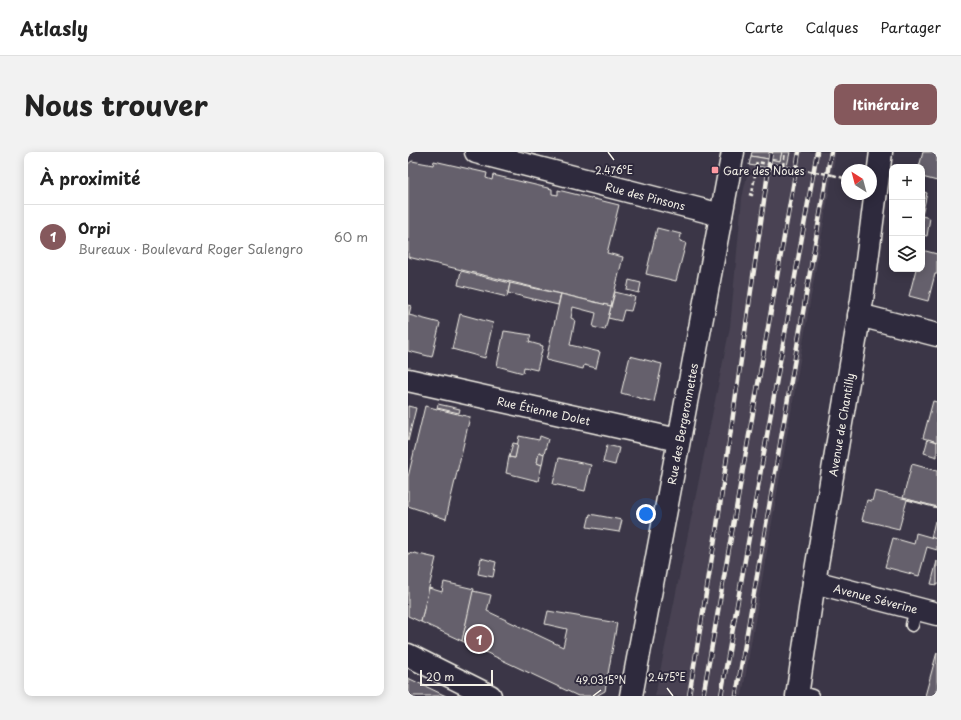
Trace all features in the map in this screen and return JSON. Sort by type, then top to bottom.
[{"type":"street","name":"Rue des Pinsons","points":[[476,152],[722,216]]},
{"type":"street","name":"Rue des Bergeronnettes","points":[[631,696],[733,152]]},
{"type":"street","name":"Avenue de Chantilly","points":[[802,695],[814,582],[859,315],[880,152]]},
{"type":"street","points":[[859,315],[937,335]]},
{"type":"street","name":"Rue Étienne Dolet","points":[[408,380],[678,440]]},
{"type":"street","name":"Avenue Séverine","points":[[814,582],[922,616]]},
{"type":"street","points":[[408,655],[490,696]]},
{"type":"path","points":[[783,166],[786,152]]},
{"type":"path","points":[[752,195],[757,162],[841,177]]},
{"type":"shaded area","points":[[752,152],[836,152],[742,696],[655,696],[730,327],[742,198]]},
{"type":"building","points":[[752,152],[782,152],[780,161],[751,156]]},
{"type":"building","points":[[782,152],[790,152],[786,171],[749,165],[751,156],[780,161]]},
{"type":"building","points":[[923,152],[937,152],[937,181],[925,178],[925,164],[920,164]]},
{"type":"building","points":[[412,161],[433,165],[434,161],[487,173],[486,178],[492,180],[493,175],[552,189],[552,194],[558,195],[558,190],[619,205],[607,253],[623,257],[611,306],[408,257],[408,164]]},
{"type":"building","points":[[925,217],[930,218],[927,236],[925,236]]},
{"type":"building","points":[[657,228],[681,234],[680,241],[686,243],[676,281],[646,274]]},
{"type":"building","points":[[925,251],[937,254],[937,274],[935,274],[928,301],[909,296],[915,272],[925,272]]},
{"type":"building","points":[[461,271],[510,283],[507,297],[458,285]]},
{"type":"building","points":[[629,280],[641,283],[639,293],[627,290]]},
{"type":"building","points":[[510,283],[561,294],[558,305],[508,293]]},
{"type":"building","points":[[615,292],[635,297],[631,311],[624,310],[621,321],[608,318]]},
{"type":"building","points":[[561,294],[611,306],[605,330],[593,327],[596,313],[573,307],[571,318],[575,320],[570,345],[600,352],[596,368],[584,365],[583,369],[546,360]]},
{"type":"building","points":[[408,305],[411,306],[409,315],[440,323],[432,357],[408,351]]},
{"type":"building","points":[[460,314],[493,323],[485,358],[452,349]]},
{"type":"building","points":[[504,331],[531,335],[529,342],[543,346],[537,370],[524,367],[523,373],[497,366]]},
{"type":"building","points":[[630,356],[662,364],[654,402],[621,393]]},
{"type":"building","points":[[933,401],[937,402],[937,442],[923,438]]},
{"type":"building","points":[[438,404],[460,409],[459,413],[437,408]]},
{"type":"building","points":[[408,406],[416,408],[408,441]]},
{"type":"building","points":[[425,406],[470,417],[446,519],[408,506],[408,477]]},
{"type":"building","points":[[519,436],[539,440],[540,436],[548,439],[544,454],[539,452],[537,463],[542,465],[538,481],[506,473],[509,457],[515,458]]},
{"type":"building","points":[[928,439],[937,442],[937,457],[924,453]]},
{"type":"building","points":[[513,443],[518,444],[515,458],[509,457]]},
{"type":"building","points":[[607,445],[619,448],[615,465],[603,462]]},
{"type":"building","points":[[539,452],[544,454],[542,465],[537,463]]},
{"type":"building","points":[[559,458],[591,465],[585,491],[553,484]]},
{"type":"building","points":[[912,464],[937,471],[937,507],[903,498]]},
{"type":"building","points":[[875,491],[937,508],[907,500],[899,529],[862,520],[867,500],[872,501]]},
{"type":"building","points":[[590,514],[622,520],[619,532],[587,527]]},
{"type":"building","points":[[935,521],[937,522],[937,539],[931,538]]},
{"type":"building","points":[[916,533],[937,539],[937,550],[927,547],[919,576],[885,567],[893,538],[914,544]]},
{"type":"building","points":[[408,553],[436,558],[421,622],[408,616]]},
{"type":"building","points":[[481,558],[496,562],[493,577],[478,574]]},
{"type":"building","points":[[937,561],[937,585],[931,584]]},
{"type":"building","points":[[444,582],[474,589],[462,641],[421,622],[429,588],[442,592]]},
{"type":"building","points":[[473,591],[491,595],[487,611],[563,647],[567,629],[545,624],[548,611],[617,623],[605,691],[596,696],[578,696],[462,641]]},
{"type":"building","points":[[937,652],[937,696],[925,696]]},
{"type":"building","points":[[408,678],[446,696],[408,696]]},
{"type":"railway","points":[[689,696],[716,533],[771,152]]},
{"type":"railway","points":[[703,696],[799,152]]},
{"type":"railway","points":[[721,696],[817,152]]},
{"type":"railway","points":[[736,696],[831,152]]},
{"type":"place","name":"Gare des Noues","points":[[715,170]]},
{"type":"place","name":"Orpi","points":[[479,639]]}]
